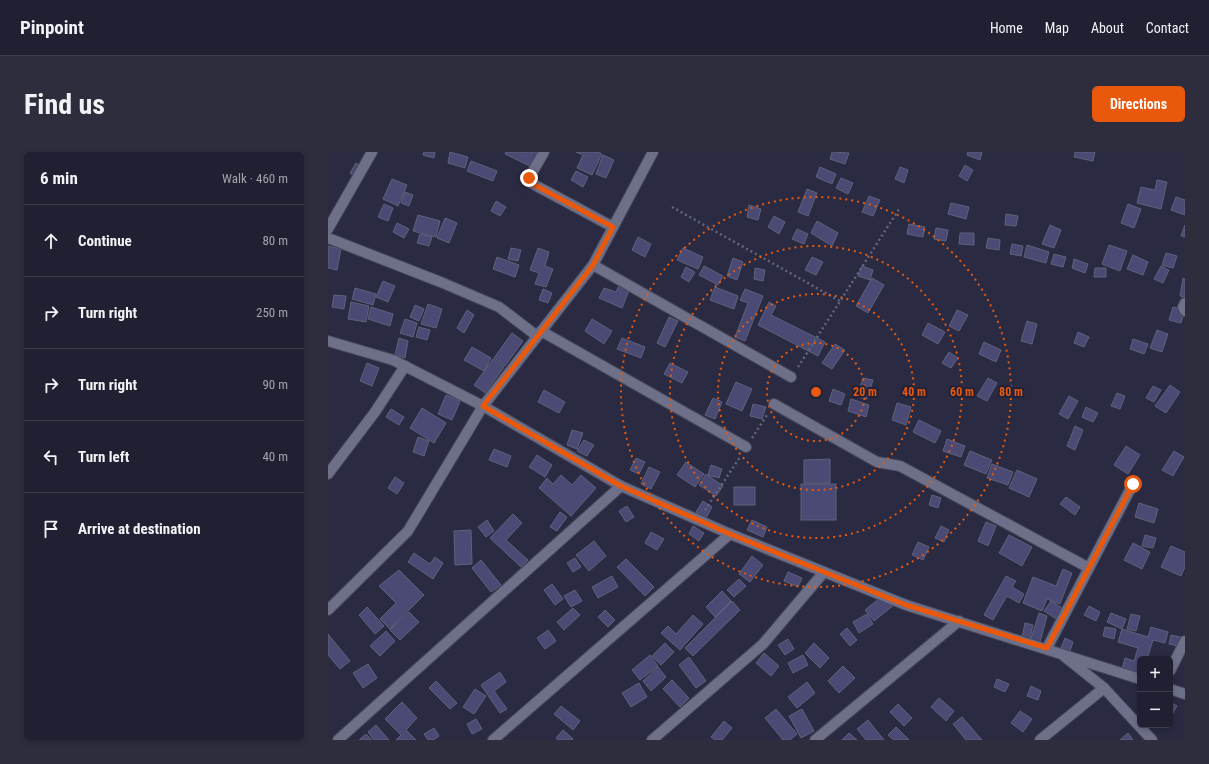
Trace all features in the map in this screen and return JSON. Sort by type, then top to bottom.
[{"type":"street","points":[[328,229],[372,152]]},
{"type":"street","points":[[544,152],[529,178],[531,183],[613,227]]},
{"type":"street","points":[[328,610],[408,531],[483,406],[593,265],[653,152]]},
{"type":"street","points":[[328,238],[443,283],[499,307],[539,334],[746,447]]},
{"type":"street","points":[[593,265],[791,377]]},
{"type":"street","points":[[1185,304],[1183,307],[1185,311]]},
{"type":"street","points":[[328,341],[393,360],[483,406],[621,486],[730,534],[906,605],[1047,648],[1137,678]]},
{"type":"street","points":[[328,474],[375,412],[405,366]]},
{"type":"street","points":[[774,404],[877,462],[900,466],[1088,568]]},
{"type":"street","points":[[1047,648],[1133,484]]},
{"type":"street","points":[[338,740],[621,486]]},
{"type":"street","points":[[493,740],[730,534]]},
{"type":"street","points":[[652,740],[763,644],[824,572]]},
{"type":"street","points":[[815,740],[959,621]]},
{"type":"street","points":[[1173,665],[1185,641]]},
{"type":"street","points":[[1059,652],[1104,688],[1152,740]]},
{"type":"street","points":[[1040,740],[1104,688]]},
{"type":"street","points":[[1173,690],[1185,694]]},
{"type":"path","points":[[672,207],[840,301]]},
{"type":"building","points":[[424,152],[435,152],[434,158],[423,155]]},
{"type":"building","points":[[450,152],[468,157],[465,168],[448,163]]},
{"type":"building","points":[[506,152],[535,152],[542,155],[536,169],[505,154]]},
{"type":"building","points":[[576,152],[598,152],[602,154],[592,175],[577,168],[583,155]]},
{"type":"building","points":[[832,152],[849,153],[845,164],[830,159]]},
{"type":"building","points":[[968,152],[982,152],[980,160],[967,155]]},
{"type":"building","points":[[1075,152],[1095,152],[1093,161],[1074,157]]},
{"type":"building","points":[[603,155],[614,160],[606,178],[596,174]]},
{"type":"building","points":[[471,161],[497,171],[493,181],[467,171]]},
{"type":"building","points":[[356,163],[365,169],[358,179],[350,173]]},
{"type":"building","points":[[965,165],[973,170],[967,181],[959,176]]},
{"type":"building","points":[[820,167],[836,174],[832,184],[816,177]]},
{"type":"building","points":[[900,167],[908,170],[904,183],[895,179]]},
{"type":"building","points":[[576,171],[588,177],[583,187],[571,180]]},
{"type":"building","points":[[841,178],[853,183],[848,194],[836,188]]},
{"type":"building","points":[[392,179],[407,185],[398,206],[383,199]]},
{"type":"building","points":[[1157,180],[1167,182],[1161,209],[1137,203],[1141,187],[1155,190]]},
{"type":"building","points":[[807,189],[817,193],[808,216],[798,212]]},
{"type":"building","points":[[405,192],[413,195],[409,206],[401,203]]},
{"type":"building","points":[[869,196],[880,200],[873,216],[862,212]]},
{"type":"building","points":[[1176,197],[1185,200],[1185,215],[1171,210]]},
{"type":"building","points":[[496,201],[506,207],[500,216],[491,211]]},
{"type":"building","points":[[951,203],[969,207],[966,219],[948,214]]},
{"type":"building","points":[[384,204],[393,208],[388,221],[378,217]]},
{"type":"building","points":[[1128,204],[1141,209],[1134,228],[1121,223]]},
{"type":"building","points":[[749,205],[761,209],[758,220],[747,217]]},
{"type":"building","points":[[1006,214],[1018,216],[1016,226],[1005,225]]},
{"type":"building","points":[[418,215],[440,221],[436,237],[413,231]]},
{"type":"building","points":[[774,216],[785,222],[779,234],[768,227]]},
{"type":"building","points":[[445,218],[457,223],[449,243],[437,238]]},
{"type":"building","points":[[817,221],[838,233],[832,246],[811,233]]},
{"type":"building","points":[[397,223],[409,229],[404,238],[393,232]]},
{"type":"building","points":[[909,224],[925,227],[923,237],[907,234]]},
{"type":"building","points":[[1050,225],[1061,230],[1054,248],[1042,244]]},
{"type":"building","points":[[1185,225],[1185,237],[1181,236]]},
{"type":"building","points":[[936,228],[948,230],[946,241],[934,239]]},
{"type":"building","points":[[797,229],[808,234],[804,244],[792,239]]},
{"type":"building","points":[[960,233],[974,233],[974,245],[959,244]]},
{"type":"building","points":[[420,234],[432,237],[429,246],[417,243]]},
{"type":"building","points":[[638,237],[651,244],[645,257],[632,250]]},
{"type":"building","points":[[988,238],[1000,240],[999,250],[986,248]]},
{"type":"building","points":[[1012,244],[1023,246],[1021,256],[1010,254]]},
{"type":"building","points":[[1027,245],[1049,252],[1046,263],[1024,257]]},
{"type":"building","points":[[1109,245],[1127,251],[1120,271],[1102,264]]},
{"type":"building","points":[[328,246],[341,249],[337,270],[328,268]]},
{"type":"building","points":[[511,248],[521,250],[518,261],[508,259]]},
{"type":"building","points":[[538,248],[549,252],[545,266],[553,269],[546,287],[535,284],[539,273],[530,270]]},
{"type":"building","points":[[683,248],[703,257],[698,269],[677,260]]},
{"type":"building","points":[[1166,253],[1177,256],[1173,268],[1162,265]]},
{"type":"building","points":[[1054,254],[1066,257],[1063,267],[1051,264]]},
{"type":"building","points":[[1133,255],[1148,262],[1143,275],[1127,269]]},
{"type":"building","points":[[497,257],[519,265],[515,277],[493,269]]},
{"type":"building","points":[[812,257],[823,262],[816,275],[805,270]]},
{"type":"building","points":[[733,258],[743,262],[737,280],[727,276]]},
{"type":"building","points":[[1074,259],[1088,264],[1085,273],[1072,268]]},
{"type":"building","points":[[704,266],[723,276],[718,285],[699,275]]},
{"type":"building","points":[[862,266],[873,270],[870,280],[858,276]]},
{"type":"building","points":[[1161,266],[1169,270],[1163,283],[1154,279]]},
{"type":"building","points":[[686,267],[695,272],[689,282],[681,277]]},
{"type":"building","points":[[755,268],[765,270],[763,281],[754,279]]},
{"type":"building","points":[[1095,268],[1106,268],[1106,277],[1094,277]]},
{"type":"building","points":[[872,278],[884,285],[868,313],[856,306]]},
{"type":"building","points":[[1183,278],[1185,279],[1185,297],[1180,296]]},
{"type":"building","points":[[383,281],[395,286],[388,302],[376,297]]},
{"type":"building","points":[[620,283],[630,288],[622,308],[599,298],[604,288],[616,292]]},
{"type":"building","points":[[715,287],[738,296],[734,309],[710,300]]},
{"type":"building","points":[[355,288],[376,294],[373,305],[352,299]]},
{"type":"building","points":[[543,289],[552,293],[548,303],[539,300]]},
{"type":"building","points":[[745,289],[763,296],[745,341],[735,337],[748,303],[740,300]]},
{"type":"building","points":[[334,295],[346,296],[344,309],[332,307]]},
{"type":"building","points":[[351,302],[369,306],[366,322],[348,319]]},
{"type":"building","points":[[769,302],[776,306],[771,315],[825,342],[818,356],[758,325]]},
{"type":"building","points":[[428,304],[442,309],[436,328],[421,324]]},
{"type":"building","points":[[415,305],[424,309],[419,321],[410,317]]},
{"type":"building","points":[[371,307],[393,314],[390,326],[368,319]]},
{"type":"building","points":[[1173,307],[1185,310],[1181,323],[1169,320]]},
{"type":"building","points":[[467,310],[474,315],[464,333],[457,328]]},
{"type":"building","points":[[957,310],[968,315],[959,331],[949,326]]},
{"type":"building","points":[[669,317],[678,321],[665,347],[657,343]]},
{"type":"building","points":[[405,319],[417,323],[413,337],[400,333]]},
{"type":"building","points":[[592,319],[612,331],[604,344],[585,331]]},
{"type":"building","points":[[1027,321],[1037,324],[1032,344],[1021,341]]},
{"type":"building","points":[[928,323],[945,332],[938,344],[922,335]]},
{"type":"building","points":[[419,327],[430,330],[427,340],[416,337]]},
{"type":"building","points":[[1157,330],[1168,334],[1162,352],[1150,348]]},
{"type":"building","points":[[1078,332],[1089,337],[1084,347],[1074,343]]},
{"type":"building","points":[[512,333],[523,341],[505,366],[494,358]]},
{"type":"building","points":[[399,338],[408,341],[405,358],[395,355]]},
{"type":"building","points":[[622,338],[645,347],[641,358],[617,349]]},
{"type":"building","points":[[1133,339],[1148,344],[1144,354],[1130,349]]},
{"type":"building","points":[[984,342],[1001,350],[996,362],[979,354]]},
{"type":"building","points":[[835,344],[845,350],[832,369],[822,363]]},
{"type":"building","points":[[472,347],[491,358],[484,371],[464,360]]},
{"type":"building","points":[[949,352],[958,358],[951,368],[942,363]]},
{"type":"building","points":[[493,359],[504,367],[485,393],[474,385]]},
{"type":"building","points":[[367,363],[379,368],[372,386],[360,381]]},
{"type":"building","points":[[670,363],[688,372],[682,383],[664,374]]},
{"type":"building","points":[[863,378],[873,380],[867,399],[857,397]]},
{"type":"building","points":[[988,378],[997,383],[987,401],[977,396]]},
{"type":"building","points":[[736,382],[752,389],[742,411],[726,404]]},
{"type":"building","points":[[1170,385],[1180,392],[1166,413],[1155,406]]},
{"type":"building","points":[[1153,386],[1161,390],[1154,402],[1146,398]]},
{"type":"building","points":[[833,389],[845,394],[841,405],[829,401]]},
{"type":"building","points":[[544,390],[565,402],[559,413],[538,402]]},
{"type":"building","points":[[1117,393],[1125,396],[1120,409],[1111,406]]},
{"type":"building","points":[[446,395],[460,401],[452,420],[438,414]]},
{"type":"building","points":[[1069,396],[1078,401],[1068,419],[1059,414]]},
{"type":"building","points":[[713,398],[722,402],[715,419],[705,415]]},
{"type":"building","points":[[851,399],[869,405],[866,417],[848,411]]},
{"type":"building","points":[[897,403],[911,407],[906,425],[892,420]]},
{"type":"building","points":[[753,404],[766,407],[762,419],[750,416]]},
{"type":"building","points":[[1086,407],[1098,413],[1093,422],[1082,417]]},
{"type":"building","points":[[422,408],[446,423],[434,443],[410,428]]},
{"type":"building","points":[[391,409],[404,417],[399,425],[386,417]]},
{"type":"building","points":[[919,420],[941,431],[935,443],[913,432]]},
{"type":"building","points":[[1075,426],[1083,430],[1075,450],[1067,446]]},
{"type":"building","points":[[572,430],[583,433],[577,449],[567,445]]},
{"type":"building","points":[[418,437],[429,441],[424,456],[413,452]]},
{"type":"building","points":[[947,439],[965,446],[961,457],[943,451]]},
{"type":"building","points":[[584,440],[594,445],[587,456],[577,451]]},
{"type":"building","points":[[1126,446],[1140,455],[1128,474],[1114,465]]},
{"type":"building","points":[[494,449],[511,456],[507,467],[489,460]]},
{"type":"building","points":[[970,451],[992,460],[986,474],[964,465]]},
{"type":"building","points":[[1174,451],[1184,457],[1173,476],[1162,470]]},
{"type":"building","points":[[537,455],[552,465],[545,477],[529,467]]},
{"type":"building","points":[[636,458],[645,462],[639,474],[630,470]]},
{"type":"building","points":[[830,459],[830,483],[804,483],[804,460]]},
{"type":"building","points":[[686,462],[704,474],[695,487],[677,475]]},
{"type":"building","points":[[992,464],[1013,472],[1008,485],[987,478]]},
{"type":"building","points":[[711,465],[722,469],[719,478],[708,475]]},
{"type":"building","points":[[649,467],[660,472],[651,489],[641,484]]},
{"type":"building","points":[[1017,470],[1037,479],[1029,497],[1009,488]]},
{"type":"building","points":[[706,474],[723,486],[716,496],[699,485]]},
{"type":"building","points":[[561,475],[572,485],[581,475],[596,488],[571,516],[539,488],[547,478],[553,484]]},
{"type":"building","points":[[395,477],[404,483],[397,494],[388,488]]},
{"type":"building","points":[[801,484],[836,484],[836,520],[801,520]]},
{"type":"building","points":[[734,487],[755,487],[755,505],[734,505]]},
{"type":"building","points":[[932,495],[941,498],[938,508],[929,505]]},
{"type":"building","points":[[1066,497],[1080,507],[1075,515],[1060,504]]},
{"type":"building","points":[[703,501],[712,507],[706,518],[696,512]]},
{"type":"building","points":[[1139,503],[1158,509],[1154,523],[1135,517]]},
{"type":"building","points":[[627,506],[634,517],[626,522],[619,511]]},
{"type":"building","points":[[560,512],[567,517],[557,531],[550,527]]},
{"type":"building","points":[[513,514],[522,523],[506,540],[528,560],[521,567],[490,538]]},
{"type":"building","points":[[487,520],[494,531],[486,537],[478,527]]},
{"type":"building","points":[[752,520],[767,527],[763,537],[747,530]]},
{"type":"building","points":[[986,522],[996,526],[988,546],[978,541]]},
{"type":"building","points":[[693,526],[704,533],[699,541],[689,534]]},
{"type":"building","points":[[941,526],[949,530],[944,542],[935,538]]},
{"type":"building","points":[[471,530],[472,564],[455,565],[454,531]]},
{"type":"building","points":[[651,532],[664,539],[657,550],[645,543]]},
{"type":"building","points":[[1009,535],[1032,547],[1022,566],[999,553]]},
{"type":"building","points":[[1145,535],[1156,538],[1153,548],[1142,546]]},
{"type":"building","points":[[594,541],[606,556],[589,571],[576,555]]},
{"type":"building","points":[[918,542],[929,547],[923,560],[912,555]]},
{"type":"building","points":[[1133,543],[1150,552],[1142,569],[1124,560]]},
{"type":"building","points":[[1171,546],[1185,552],[1185,567],[1181,576],[1161,567]]},
{"type":"building","points":[[414,553],[430,564],[435,557],[443,563],[433,579],[408,562]]},
{"type":"building","points":[[752,556],[763,565],[750,582],[739,574]]},
{"type":"building","points":[[575,558],[581,567],[573,572],[567,563]]},
{"type":"building","points":[[626,559],[654,587],[645,596],[617,567]]},
{"type":"building","points":[[481,560],[501,585],[491,592],[472,568]]},
{"type":"building","points":[[1063,569],[1072,573],[1060,604],[1047,599],[1042,611],[1023,603],[1033,577],[1056,586]]},
{"type":"building","points":[[399,570],[424,595],[390,629],[380,619],[396,603],[379,586]]},
{"type":"building","points":[[788,572],[802,578],[798,587],[784,581]]},
{"type":"building","points":[[612,576],[618,587],[598,598],[592,587]]},
{"type":"building","points":[[1006,576],[1016,581],[1012,587],[1024,594],[1019,603],[1007,596],[993,620],[984,615]]},
{"type":"building","points":[[739,579],[746,586],[734,597],[727,590]]},
{"type":"building","points":[[552,584],[563,599],[555,605],[544,590]]},
{"type":"building","points":[[575,590],[582,601],[571,607],[564,596]]},
{"type":"building","points":[[722,591],[731,601],[715,617],[706,607]]},
{"type":"building","points":[[885,594],[894,605],[874,621],[865,610]]},
{"type":"building","points":[[732,601],[740,610],[693,656],[685,648]]},
{"type":"building","points":[[1051,601],[1070,613],[1064,624],[1044,611]]},
{"type":"building","points":[[1089,606],[1100,612],[1096,621],[1084,615]]},
{"type":"building","points":[[367,607],[384,626],[375,634],[359,615]]},
{"type":"building","points":[[573,608],[580,615],[564,630],[557,622]]},
{"type":"building","points":[[605,610],[615,620],[608,627],[598,617]]},
{"type":"building","points":[[409,612],[419,622],[400,640],[390,630]]},
{"type":"building","points":[[1039,613],[1047,616],[1040,642],[1031,639]]},
{"type":"building","points":[[1111,613],[1126,619],[1122,629],[1107,622]]},
{"type":"building","points":[[867,614],[873,624],[859,633],[853,622]]},
{"type":"building","points":[[1131,614],[1140,616],[1136,631],[1127,629]]},
{"type":"building","points":[[693,615],[703,624],[680,650],[661,633],[668,626],[676,634]]},
{"type":"building","points":[[1025,623],[1033,625],[1030,639],[1022,637]]},
{"type":"building","points":[[1105,627],[1116,629],[1114,639],[1103,636]]},
{"type":"building","points":[[1151,627],[1168,632],[1165,643],[1153,640],[1148,656],[1137,656],[1137,673],[1122,669],[1125,658],[1134,661],[1138,648],[1118,642],[1122,629],[1148,637]]},
{"type":"building","points":[[847,628],[857,640],[850,646],[840,634]]},
{"type":"building","points":[[548,630],[556,641],[545,649],[537,638]]},
{"type":"building","points":[[386,631],[395,641],[380,656],[370,646]]},
{"type":"building","points":[[328,634],[350,661],[340,669],[328,655]]},
{"type":"building","points":[[1171,635],[1185,638],[1185,648],[1169,644]]},
{"type":"building","points":[[1065,638],[1073,642],[1070,651],[1061,648]]},
{"type":"building","points":[[788,639],[794,649],[785,655],[778,645]]},
{"type":"building","points":[[665,643],[674,652],[661,665],[652,656]]},
{"type":"building","points":[[814,643],[829,658],[820,668],[805,653]]},
{"type":"building","points":[[764,653],[779,666],[771,676],[756,663]]},
{"type":"building","points":[[650,655],[658,666],[640,680],[632,670]]},
{"type":"building","points":[[803,655],[808,665],[793,673],[788,663]]},
{"type":"building","points":[[689,657],[706,681],[696,688],[679,665]]},
{"type":"building","points":[[368,664],[377,678],[363,688],[353,673]]},
{"type":"building","points":[[843,666],[855,678],[839,693],[828,681]]},
{"type":"building","points":[[658,667],[666,677],[651,691],[643,681]]},
{"type":"building","points":[[500,672],[506,682],[494,691],[507,709],[500,713],[481,685]]},
{"type":"building","points":[[997,679],[1009,684],[1005,692],[994,687]]},
{"type":"building","points":[[672,680],[689,698],[680,707],[663,689]]},
{"type":"building","points":[[436,681],[457,703],[450,709],[429,688]]},
{"type":"building","points":[[807,682],[815,693],[797,708],[788,697]]},
{"type":"building","points":[[639,683],[647,697],[631,707],[622,693]]},
{"type":"building","points":[[1031,686],[1041,691],[1038,700],[1027,696]]},
{"type":"building","points":[[475,689],[486,696],[474,714],[463,707]]},
{"type":"building","points":[[939,698],[954,711],[946,721],[931,707]]},
{"type":"building","points":[[402,702],[417,718],[406,730],[416,740],[396,740],[401,735],[385,719]]},
{"type":"building","points":[[898,704],[912,718],[904,726],[890,712]]},
{"type":"building","points":[[1173,704],[1177,706],[1173,713]]},
{"type":"building","points":[[561,706],[580,721],[573,730],[554,714]]},
{"type":"building","points":[[776,709],[797,734],[790,740],[783,740],[765,718]]},
{"type":"building","points":[[802,709],[814,731],[801,738],[789,716]]},
{"type":"building","points":[[1020,711],[1032,719],[1023,732],[1011,723]]},
{"type":"building","points":[[962,717],[982,740],[966,740],[953,724]]},
{"type":"building","points":[[476,719],[482,729],[472,734],[467,724]]},
{"type":"building","points":[[868,720],[884,740],[866,740],[857,729]]},
{"type":"building","points":[[724,721],[732,728],[722,740],[715,740],[711,737]]},
{"type":"building","points":[[376,725],[389,740],[374,740],[368,732]]},
{"type":"building","points":[[896,727],[909,740],[894,740],[888,735]]},
{"type":"building","points":[[434,728],[439,736],[433,740],[428,740],[424,734]]},
{"type":"building","points":[[563,730],[573,739],[572,740],[558,740],[556,738]]},
{"type":"building","points":[[849,733],[857,740],[842,740]]},
{"type":"building","points":[[1128,733],[1133,740],[1120,740]]},
{"type":"building","points":[[366,734],[372,740],[359,740]]},
{"type":"route","points":[[529,178],[531,183],[613,227],[593,265],[483,406],[621,486],[730,534],[906,605],[1047,648],[1133,484]]}]
